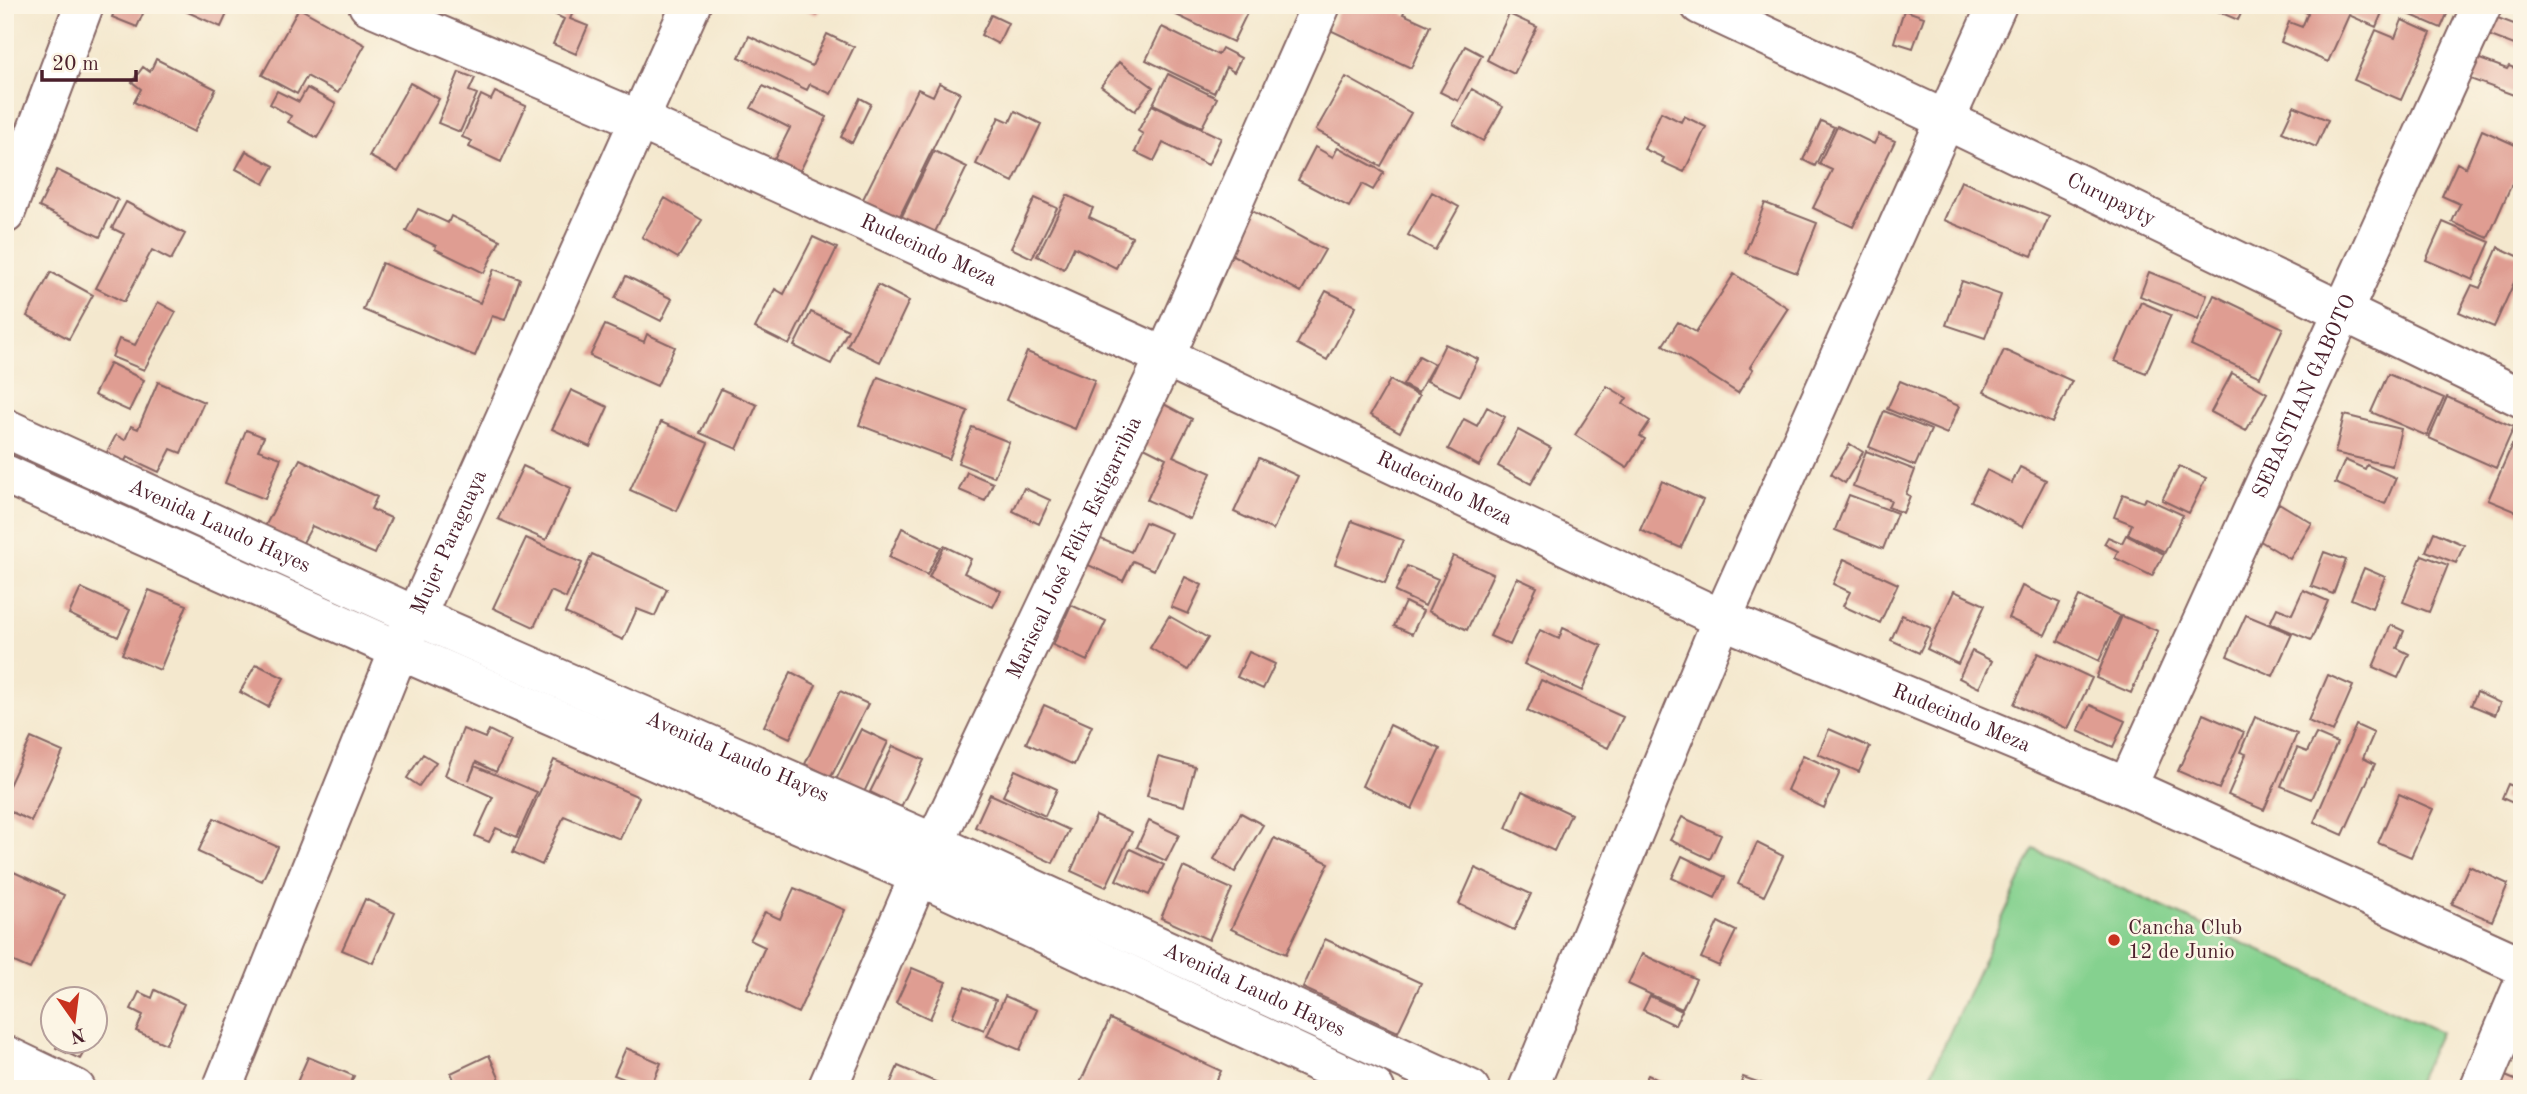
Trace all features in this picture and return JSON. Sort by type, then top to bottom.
[{"type":"street","points":[[5,214],[84,5]]},
{"type":"street","name":"Rudecindo Meza","points":[[368,5],[639,120],[1165,357],[1722,619],[2127,787],[2522,966]]},
{"type":"street","name":"Mujer Paraguaya","points":[[222,1089],[399,650],[691,5]]},
{"type":"street","name":"Mariscal José Félix Estigarribia","points":[[827,1089],[928,860],[1165,357],[1321,5]]},
{"type":"street","name":"Curupayty","points":[[1700,5],[2344,310],[2522,398]]},
{"type":"street","points":[[1528,1089],[1722,619],[1997,5]]},
{"type":"street","name":"SEBASTIAN GABOTO","points":[[2127,787],[2482,5]]},
{"type":"street","name":"Avenida Laudo Hayes","points":[[5,428],[416,616],[928,860],[1375,1089]]},
{"type":"street","name":"Avenida Laudo Hayes","points":[[5,474],[399,650],[928,860],[1470,1089]]},
{"type":"street","points":[[2479,1089],[2522,987]]},
{"type":"street","points":[[5,1055],[76,1089]]},
{"type":"green space","name":"Cancha Club 12 de Junio","points":[[2034,849],[2440,1032],[2414,1089],[1924,1089]]},
{"type":"building","points":[[117,5],[146,7],[137,27],[112,17]]},
{"type":"building","points":[[172,5],[231,5],[221,27]]},
{"type":"building","points":[[557,5],[576,5],[570,19],[588,26],[576,54],[553,44],[564,19],[554,14]]},
{"type":"building","points":[[796,5],[822,5],[817,15]]},
{"type":"building","points":[[1169,5],[1251,5],[1233,42],[1166,10]]},
{"type":"building","points":[[1341,5],[1396,5],[1405,9],[1403,14],[1430,26],[1411,68],[1330,30]]},
{"type":"building","points":[[2220,5],[2245,5],[2238,20],[2217,11]]},
{"type":"building","points":[[2289,5],[2377,5],[2384,8],[2376,27],[2349,15],[2328,62],[2281,42],[2289,22],[2302,27],[2308,13]]},
{"type":"building","points":[[2388,5],[2451,5],[2441,28]]},
{"type":"building","points":[[299,8],[365,45],[338,93],[307,76],[297,94],[262,75]]},
{"type":"building","points":[[1904,10],[1924,17],[1913,48],[1894,42]]},
{"type":"building","points":[[1509,14],[1537,27],[1514,74],[1487,60]]},
{"type":"building","points":[[991,15],[1008,23],[998,44],[981,35]]},
{"type":"building","points":[[2495,17],[2522,27],[2522,48],[2488,35]]},
{"type":"building","points":[[2402,20],[2431,33],[2401,100],[2354,80],[2376,30],[2395,38]]},
{"type":"building","points":[[1162,27],[1218,55],[1222,48],[1241,58],[1234,72],[1226,67],[1214,93],[1146,60]]},
{"type":"building","points":[[827,34],[854,47],[831,94],[810,84],[807,90],[739,57],[749,36],[812,66]]},
{"type":"building","points":[[1465,46],[1482,55],[1458,101],[1440,92]]},
{"type":"building","points":[[2477,58],[2507,69],[2509,66],[2522,71],[2522,98],[2470,79]]},
{"type":"building","points":[[156,59],[216,89],[194,132],[134,102],[141,89],[132,82],[143,67],[150,72]]},
{"type":"building","points":[[1119,62],[1153,87],[1135,111],[1101,86]]},
{"type":"building","points":[[459,72],[475,78],[469,91],[477,94],[460,132],[438,123]]},
{"type":"building","points":[[1168,74],[1217,98],[1202,127],[1153,104]]},
{"type":"building","points":[[1346,77],[1411,113],[1381,166],[1316,130]]},
{"type":"building","points":[[410,83],[439,99],[398,172],[369,156]]},
{"type":"building","points":[[939,83],[960,93],[897,222],[860,205],[918,89],[933,96]]},
{"type":"building","points":[[763,86],[827,117],[798,175],[773,162],[790,128],[751,108]]},
{"type":"building","points":[[307,88],[336,104],[317,138],[288,122],[291,116],[270,104],[277,91],[299,102]]},
{"type":"building","points":[[1472,89],[1503,107],[1483,141],[1453,124]]},
{"type":"building","points":[[495,92],[526,106],[501,162],[469,147],[472,141],[462,137],[481,95],[491,100]]},
{"type":"building","points":[[860,98],[871,104],[852,143],[841,137]]},
{"type":"building","points":[[1152,105],[1221,138],[1208,165],[1163,143],[1154,161],[1135,152],[1143,134],[1138,131]]},
{"type":"building","points":[[2294,106],[2328,120],[2316,147],[2282,132]]},
{"type":"building","points":[[1015,111],[1041,124],[1013,182],[976,164],[999,117],[1010,122]]},
{"type":"building","points":[[1661,112],[1681,122],[1684,116],[1706,127],[1684,172],[1662,162],[1664,158],[1644,149]]},
{"type":"building","points":[[1821,121],[1834,127],[1815,166],[1803,160]]},
{"type":"building","points":[[1837,126],[1874,144],[1879,134],[1895,141],[1853,227],[1813,208],[1832,170],[1819,164]]},
{"type":"building","points":[[2482,130],[2522,148],[2522,161],[2488,238],[2452,222],[2460,204],[2442,196],[2457,163],[2466,168]]},
{"type":"building","points":[[1315,147],[1333,157],[1338,147],[1384,172],[1373,190],[1362,184],[1349,207],[1298,180]]},
{"type":"building","points":[[246,151],[274,166],[264,184],[236,169]]},
{"type":"building","points":[[934,151],[967,167],[932,238],[899,222]]},
{"type":"building","points":[[57,170],[118,200],[100,237],[39,207]]},
{"type":"building","points":[[1961,181],[2049,217],[2032,256],[1944,220]]},
{"type":"building","points":[[1432,192],[1459,207],[1435,250],[1408,235]]},
{"type":"building","points":[[1067,195],[1093,208],[1089,217],[1132,237],[1116,268],[1074,247],[1064,269],[1037,256]]},
{"type":"building","points":[[665,198],[702,220],[678,258],[642,237]]},
{"type":"building","points":[[1035,198],[1057,208],[1032,258],[1011,248]]},
{"type":"building","points":[[126,202],[185,234],[171,260],[152,250],[124,302],[96,288],[124,234],[112,228]]},
{"type":"building","points":[[1765,203],[1817,223],[1797,273],[1745,253]]},
{"type":"building","points":[[418,209],[448,223],[451,216],[500,240],[484,273],[406,231]]},
{"type":"building","points":[[1250,210],[1325,250],[1301,292],[1227,252]]},
{"type":"building","points":[[2443,222],[2490,242],[2473,280],[2426,260]]},
{"type":"building","points":[[813,237],[837,248],[789,345],[755,328],[775,289],[784,294]]},
{"type":"building","points":[[2498,247],[2522,258],[2522,265],[2494,327],[2459,312],[2472,285],[2480,288]]},
{"type":"building","points":[[382,263],[480,303],[494,269],[520,279],[505,320],[492,316],[475,356],[363,310]]},
{"type":"building","points":[[51,272],[93,295],[69,339],[27,316]]},
{"type":"building","points":[[2149,272],[2207,295],[2198,319],[2140,296]]},
{"type":"building","points":[[1734,274],[1788,308],[1750,367],[1753,369],[1738,393],[1663,345],[1678,322],[1696,332]]},
{"type":"building","points":[[626,276],[672,299],[661,321],[615,298]]},
{"type":"building","points":[[1962,281],[2001,295],[1985,338],[1946,325]]},
{"type":"building","points":[[878,285],[909,301],[880,362],[847,346]]},
{"type":"building","points":[[1326,291],[1356,306],[1327,360],[1297,344]]},
{"type":"building","points":[[2214,295],[2283,328],[2260,377],[2191,345]]},
{"type":"building","points":[[158,302],[176,312],[144,370],[112,357],[119,339],[135,345]]},
{"type":"building","points":[[2141,302],[2171,315],[2146,373],[2115,361]]},
{"type":"building","points":[[811,312],[848,330],[831,364],[794,346]]},
{"type":"building","points":[[605,325],[644,342],[647,334],[675,347],[657,386],[590,356]]},
{"type":"building","points":[[1445,344],[1478,359],[1460,396],[1427,381]]},
{"type":"building","points":[[2004,350],[2072,381],[2052,423],[1984,392]]},
{"type":"building","points":[[1027,352],[1095,380],[1075,429],[1006,400]]},
{"type":"building","points":[[1419,356],[1434,364],[1418,393],[1403,385]]},
{"type":"building","points":[[110,363],[144,380],[129,411],[94,395]]},
{"type":"building","points":[[2232,373],[2267,393],[2246,431],[2211,412]]},
{"type":"building","points":[[2388,374],[2444,398],[2427,436],[2371,412]]},
{"type":"building","points":[[878,377],[968,411],[949,459],[859,425]]},
{"type":"building","points":[[1390,380],[1419,396],[1400,432],[1370,415]]},
{"type":"building","points":[[1900,381],[1959,406],[1947,434],[1887,409]]},
{"type":"building","points":[[158,382],[204,402],[181,453],[171,449],[159,472],[127,457],[120,470],[103,460],[116,435],[125,440],[131,426],[138,429]]},
{"type":"building","points":[[1607,386],[1627,398],[1623,404],[1650,421],[1640,436],[1645,439],[1627,468],[1575,435]]},
{"type":"building","points":[[721,389],[757,405],[737,449],[700,433]]},
{"type":"building","points":[[571,390],[608,407],[590,447],[552,429]]},
{"type":"building","points":[[2447,397],[2514,427],[2496,468],[2429,438]]},
{"type":"building","points":[[1158,401],[1192,419],[1173,456],[1211,473],[1190,519],[1147,500],[1166,458],[1136,443]]},
{"type":"building","points":[[1487,407],[1505,417],[1479,466],[1448,449],[1464,419],[1477,426]]},
{"type":"building","points":[[1884,411],[1931,430],[1915,466],[1869,447]]},
{"type":"building","points":[[2344,415],[2401,429],[2392,466],[2335,453]]},
{"type":"building","points":[[661,422],[708,443],[677,511],[630,490]]},
{"type":"building","points":[[972,427],[1009,442],[994,477],[958,463]]},
{"type":"building","points":[[246,430],[264,437],[258,450],[281,458],[265,499],[225,483]]},
{"type":"building","points":[[1518,430],[1551,448],[1531,484],[1498,466]]},
{"type":"building","points":[[1850,444],[1863,452],[1845,483],[1831,474]]},
{"type":"building","points":[[2512,445],[2522,449],[2522,514],[2488,500]]},
{"type":"building","points":[[1866,451],[1915,470],[1906,494],[1910,496],[1903,513],[1888,507],[1891,500],[1853,486]]},
{"type":"building","points":[[1259,458],[1298,476],[1273,530],[1234,512]]},
{"type":"building","points":[[300,459],[377,497],[371,509],[391,518],[375,554],[312,526],[294,559],[258,540]]},
{"type":"building","points":[[2345,460],[2365,469],[2367,465],[2396,478],[2385,504],[2335,483]]},
{"type":"building","points":[[523,466],[571,488],[546,540],[498,519]]},
{"type":"building","points":[[2179,466],[2206,478],[2189,513],[2162,500]]},
{"type":"building","points":[[2020,467],[2046,480],[2022,527],[1971,501],[1987,470],[2012,483]]},
{"type":"building","points":[[967,472],[993,483],[985,501],[959,490]]},
{"type":"building","points":[[1662,481],[1703,500],[1681,548],[1640,530]]},
{"type":"building","points":[[1024,488],[1050,500],[1039,524],[1013,511]]},
{"type":"building","points":[[2123,494],[2143,502],[2146,498],[2183,515],[2165,552],[2128,534],[2132,524],[2114,517]]},
{"type":"building","points":[[1849,495],[1897,513],[1883,549],[1835,530]]},
{"type":"building","points":[[2279,503],[2312,523],[2290,559],[2257,539]]},
{"type":"building","points":[[1352,521],[1403,540],[1385,583],[1335,564]]},
{"type":"building","points":[[1145,522],[1171,533],[1154,570],[1133,561],[1123,581],[1073,558],[1085,532],[1131,552]]},
{"type":"building","points":[[902,528],[941,547],[927,575],[889,557]]},
{"type":"building","points":[[2434,532],[2464,545],[2456,563],[2426,551]]},
{"type":"building","points":[[2126,535],[2164,554],[2152,576],[2115,558],[2118,551],[2104,544],[2108,537],[2122,543]]},
{"type":"building","points":[[526,538],[582,563],[566,598],[551,591],[534,627],[493,608]]},
{"type":"building","points":[[944,546],[971,559],[964,573],[1001,591],[993,607],[929,577]]},
{"type":"building","points":[[2324,552],[2346,560],[2333,594],[2311,586]]},
{"type":"building","points":[[592,554],[667,589],[655,616],[637,609],[623,640],[565,613]]},
{"type":"building","points":[[2422,555],[2448,565],[2429,612],[2403,602]]},
{"type":"building","points":[[1453,556],[1493,574],[1467,630],[1428,611]]},
{"type":"building","points":[[1844,559],[1898,584],[1880,623],[1843,606],[1850,592],[1833,584]]},
{"type":"building","points":[[1407,566],[1438,579],[1425,606],[1395,592]]},
{"type":"building","points":[[2364,568],[2385,577],[2372,608],[2351,599]]},
{"type":"building","points":[[1185,577],[1202,585],[1188,614],[1171,607]]},
{"type":"building","points":[[1517,578],[1537,587],[1510,645],[1490,636]]},
{"type":"building","points":[[2022,586],[2060,603],[2045,635],[2008,618]]},
{"type":"building","points":[[81,588],[130,610],[118,637],[69,614]]},
{"type":"building","points":[[149,590],[187,605],[160,670],[122,654]]},
{"type":"building","points":[[2303,590],[2328,601],[2311,640],[2270,623],[2277,608],[2292,614]]},
{"type":"building","points":[[1954,591],[1985,605],[1958,664],[1927,649]]},
{"type":"building","points":[[2079,596],[2120,616],[2099,661],[2058,641]]},
{"type":"building","points":[[1405,602],[1423,611],[1412,634],[1394,626]]},
{"type":"building","points":[[1071,605],[1106,621],[1087,661],[1053,645]]},
{"type":"building","points":[[1902,615],[1931,628],[1919,653],[1891,640]]},
{"type":"building","points":[[2246,615],[2292,634],[2273,676],[2227,656]]},
{"type":"building","points":[[1169,616],[1208,638],[1188,670],[1150,648]]},
{"type":"building","points":[[2122,616],[2158,631],[2131,693],[2096,678]]},
{"type":"building","points":[[2391,625],[2404,631],[2397,648],[2409,654],[2398,678],[2373,667]]},
{"type":"building","points":[[1563,628],[1602,646],[1582,691],[1524,664],[1540,630],[1559,639]]},
{"type":"building","points":[[1972,651],[1992,661],[1979,688],[1959,678]]},
{"type":"building","points":[[1249,652],[1275,664],[1263,689],[1237,677]]},
{"type":"building","points":[[2038,653],[2092,678],[2068,729],[2014,704]]},
{"type":"building","points":[[256,664],[284,678],[268,707],[240,692]]},
{"type":"building","points":[[791,672],[816,685],[790,738],[764,726]]},
{"type":"building","points":[[2328,675],[2353,686],[2333,732],[2308,721]]},
{"type":"building","points":[[1541,680],[1623,717],[1608,748],[1527,711]]},
{"type":"building","points":[[840,691],[868,704],[831,777],[805,764]]},
{"type":"building","points":[[2477,692],[2500,703],[2495,715],[2471,705]]},
{"type":"building","points":[[1044,705],[1092,726],[1074,765],[1026,743]]},
{"type":"building","points":[[2090,705],[2125,721],[2113,747],[2078,731]]},
{"type":"building","points":[[2203,714],[2244,732],[2219,789],[2178,771]]},
{"type":"building","points":[[2255,717],[2297,734],[2264,810],[2228,795],[2246,754],[2240,752]]},
{"type":"building","points":[[1390,725],[1440,749],[1412,809],[1362,786]]},
{"type":"building","points":[[2356,725],[2374,733],[2363,758],[2375,764],[2343,835],[2314,822]]},
{"type":"building","points":[[463,729],[485,738],[489,730],[511,741],[496,772],[476,762],[469,780],[475,766],[537,792],[517,837],[496,828],[489,842],[475,836],[493,797],[445,775]]},
{"type":"building","points":[[861,729],[888,742],[857,807],[829,794]]},
{"type":"building","points":[[1829,729],[1870,747],[1859,772],[1818,754]]},
{"type":"building","points":[[2316,734],[2337,743],[2312,799],[2281,786],[2297,748],[2307,752]]},
{"type":"building","points":[[31,738],[63,752],[31,821],[5,809],[5,794]]},
{"type":"building","points":[[893,746],[924,760],[901,807],[870,792]]},
{"type":"building","points":[[423,754],[436,762],[419,786],[407,778]]},
{"type":"building","points":[[1803,755],[1840,772],[1824,808],[1787,790]]},
{"type":"building","points":[[1158,757],[1195,767],[1184,806],[1147,796]]},
{"type":"building","points":[[554,760],[639,797],[620,839],[564,816],[542,865],[513,852]]},
{"type":"building","points":[[1015,770],[1057,789],[1045,816],[1003,796]]},
{"type":"building","points":[[2508,784],[2522,790],[2522,807],[2502,798]]},
{"type":"building","points":[[1522,791],[1571,814],[1554,851],[1506,828]]},
{"type":"building","points":[[990,794],[1069,830],[1053,863],[975,827]]},
{"type":"building","points":[[2399,794],[2433,809],[2411,857],[2378,843]]},
{"type":"building","points":[[1241,813],[1263,825],[1235,872],[1214,859]]},
{"type":"building","points":[[1096,816],[1132,832],[1106,887],[1071,871]]},
{"type":"building","points":[[1682,817],[1721,835],[1710,859],[1670,840]]},
{"type":"building","points":[[214,818],[278,847],[262,881],[198,852]]},
{"type":"building","points":[[1149,821],[1179,835],[1166,861],[1137,847]]},
{"type":"building","points":[[1274,838],[1329,863],[1286,954],[1231,929]]},
{"type":"building","points":[[1757,843],[1783,856],[1764,896],[1738,884]]},
{"type":"building","points":[[1130,849],[1164,865],[1149,895],[1116,880]]},
{"type":"building","points":[[1682,856],[1725,877],[1715,898],[1672,878]]},
{"type":"building","points":[[2469,866],[2508,884],[2492,921],[2452,904]]},
{"type":"building","points":[[1183,867],[1232,889],[1209,940],[1161,918]]},
{"type":"building","points":[[5,868],[64,895],[30,969],[5,958]]},
{"type":"building","points":[[1475,868],[1531,894],[1514,930],[1459,904]]},
{"type":"building","points":[[794,888],[845,910],[798,1013],[747,988],[765,947],[750,940],[765,912],[780,919]]},
{"type":"building","points":[[365,899],[395,913],[373,963],[342,950]]},
{"type":"building","points":[[1718,922],[1736,931],[1719,966],[1701,958]]},
{"type":"building","points":[[1325,939],[1421,983],[1398,1032],[1303,988]]},
{"type":"building","points":[[1642,954],[1696,979],[1682,1009],[1628,984]]},
{"type":"building","points":[[912,968],[946,982],[930,1019],[896,1003]]},
{"type":"building","points":[[965,987],[996,1000],[984,1030],[952,1017]]},
{"type":"building","points":[[155,990],[184,1004],[166,1044],[136,1031],[143,1015],[131,1009],[139,992],[152,998]]},
{"type":"building","points":[[1005,996],[1037,1010],[1020,1050],[987,1036]]},
{"type":"building","points":[[1650,996],[1682,1011],[1675,1025],[1643,1010]]},
{"type":"building","points":[[1110,1019],[1221,1071],[1212,1089],[1093,1089],[1080,1083]]},
{"type":"building","points":[[626,1048],[661,1063],[650,1089],[614,1075]]},
{"type":"building","points":[[489,1055],[504,1089],[458,1089],[451,1073]]},
{"type":"building","points":[[308,1057],[354,1076],[348,1089],[294,1089]]},
{"type":"building","points":[[898,1066],[952,1089],[888,1089]]},
{"type":"building","points":[[1648,1075],[1677,1089],[1641,1089]]},
{"type":"building","points":[[2503,1075],[2522,1083],[2522,1089],[2497,1089]]},
{"type":"building","points":[[1743,1077],[1766,1085],[1765,1089],[1739,1089]]},
{"type":"place","name":"Cancha Club 12 de Junio","points":[[2114,940]]}]
